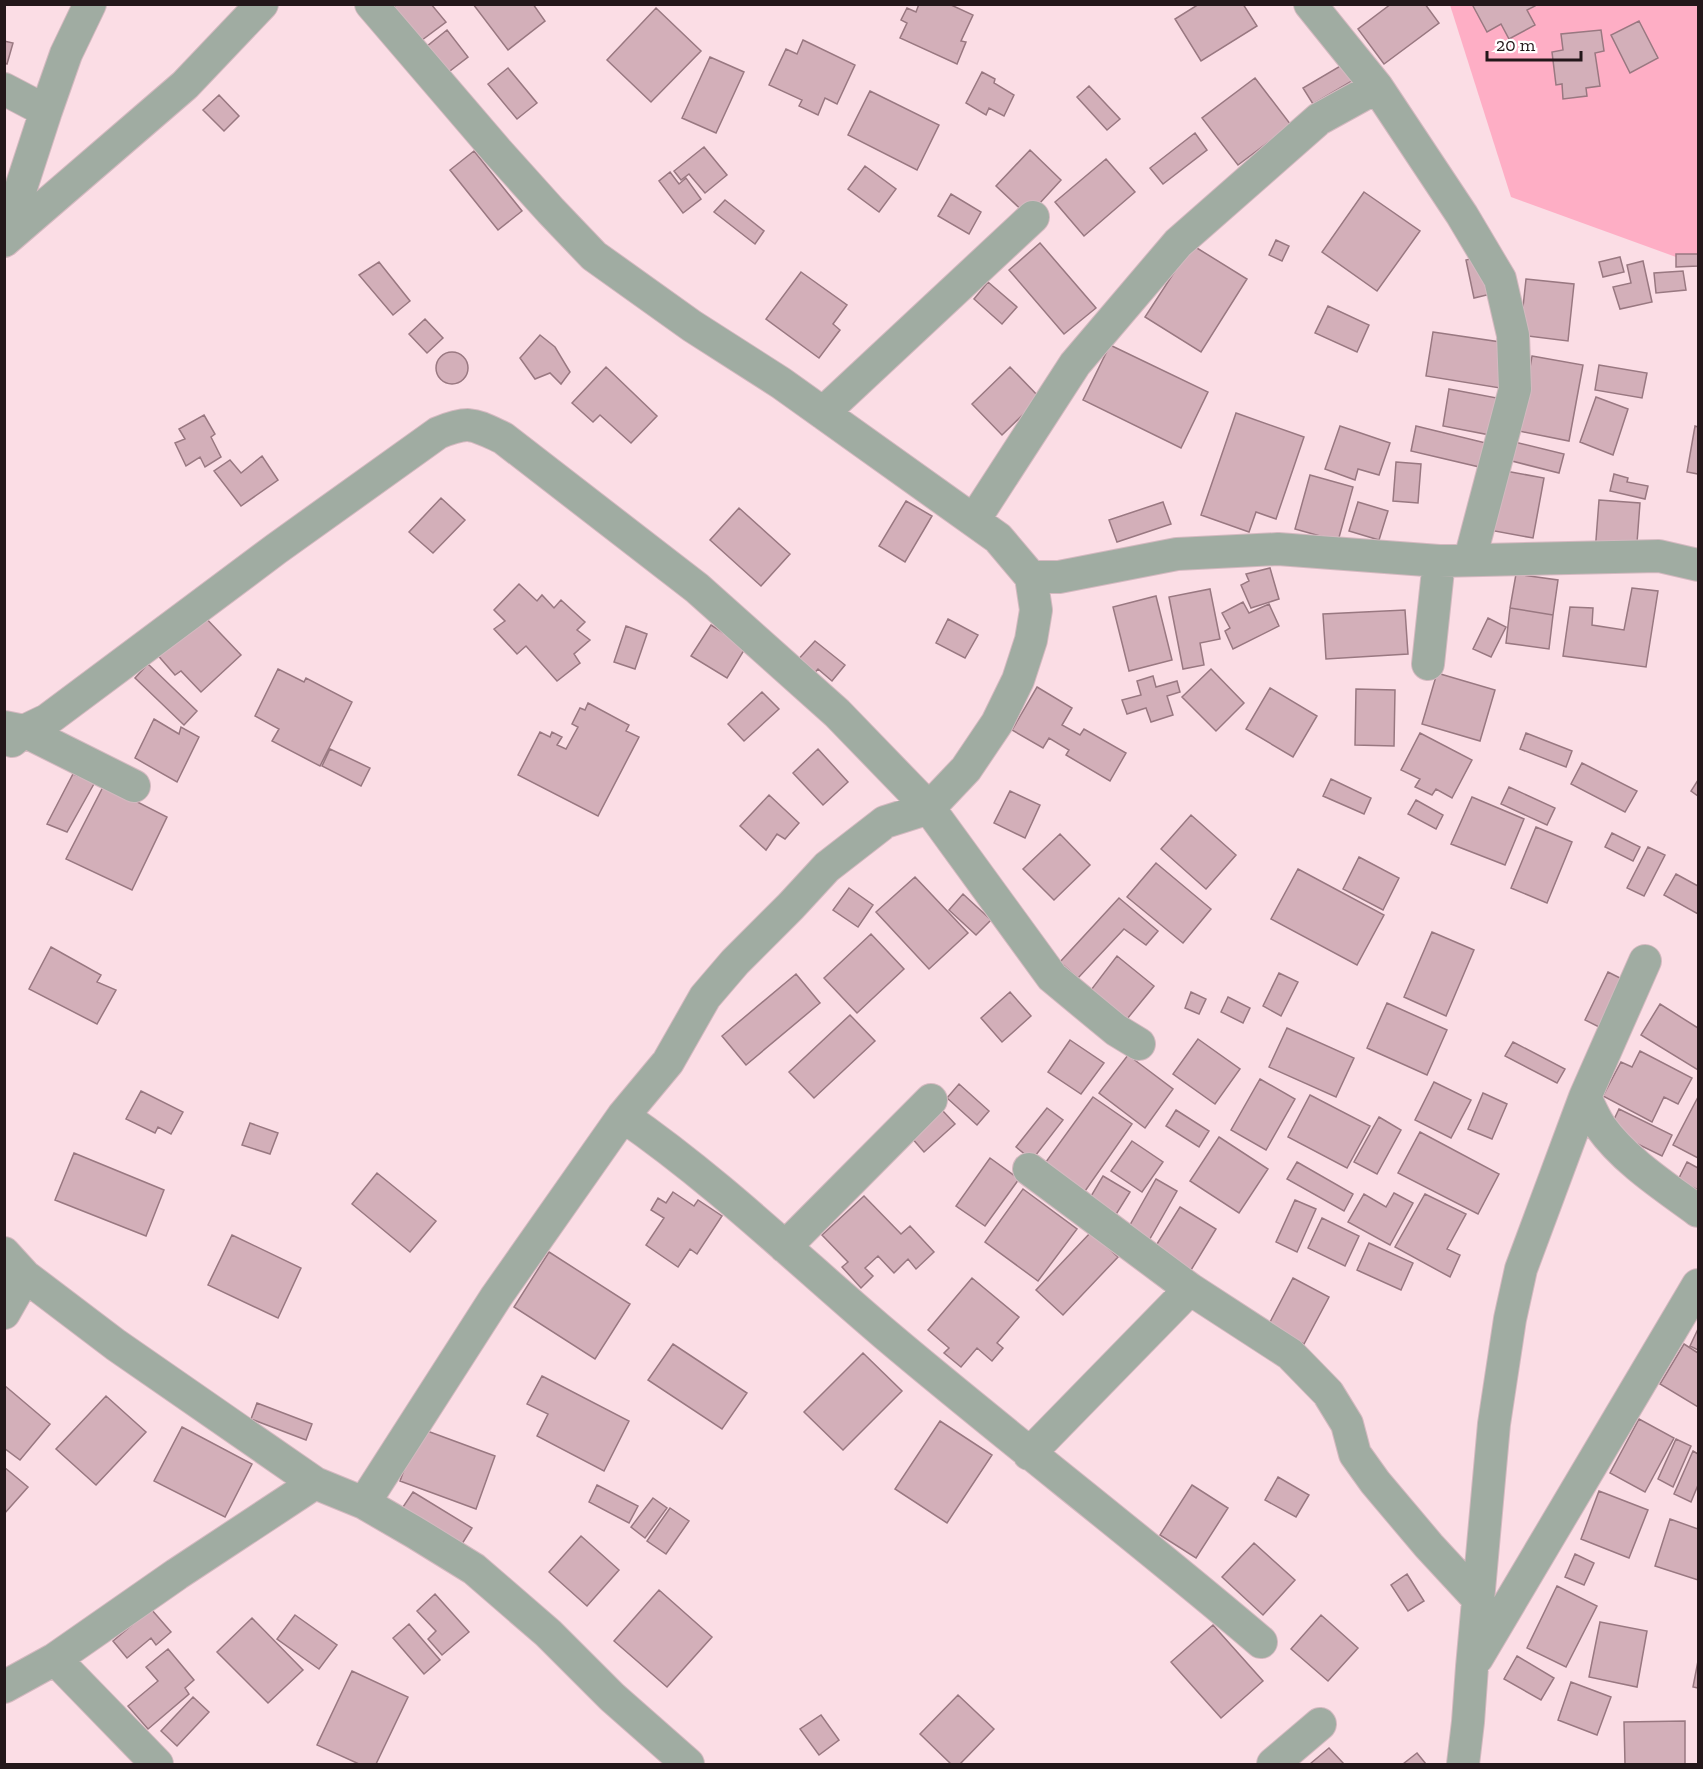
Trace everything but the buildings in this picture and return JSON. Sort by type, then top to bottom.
[{"type":"street","points":[[4,241],[66,54],[90,4]]},
{"type":"street","points":[[4,241],[184,85],[262,4]]},
{"type":"street","points":[[1310,4],[1377,87],[1462,215],[1500,279],[1513,335],[1515,389],[1470,559]]},
{"type":"street","points":[[364,1503],[496,1297],[623,1116],[668,1062],[705,997],[735,962],[792,906],[827,867],[885,822],[929,808],[966,770],[998,723],[1018,680],[1031,640],[1036,610],[1030,577],[999,538],[781,383],[692,326],[594,256],[497,152],[375,6]]},
{"type":"street","points":[[974,520],[1075,364],[1178,243],[1319,119],[1377,87]]},
{"type":"street","points":[[4,89],[46,111]]},
{"type":"street","points":[[823,413],[1033,217]]},
{"type":"street","points":[[11,735],[47,720],[276,549],[438,433],[459,425],[476,425],[502,438],[698,588],[837,713],[929,808],[1052,977],[1116,1030],[1139,1044]]},
{"type":"street","points":[[1030,577],[1059,577],[1177,554],[1278,549],[1439,561],[1659,556],[1698,565]]},
{"type":"street","points":[[1428,664],[1439,561]]},
{"type":"street","points":[[11,735],[134,786]]},
{"type":"street","points":[[1463,1764],[1494,1424],[1510,1319],[1521,1269],[1585,1097],[1645,961]]},
{"type":"street","points":[[1585,1097],[1599,1125],[1618,1147],[1642,1169],[1698,1211]]},
{"type":"street","points":[[784,1247],[931,1100]]},
{"type":"street","points":[[623,1116],[691,1166],[885,1334],[1029,1454],[1262,1642]]},
{"type":"street","points":[[1029,1169],[1190,1289],[1290,1354],[1328,1393],[1347,1424],[1355,1454],[1375,1482],[1429,1546],[1479,1600]]},
{"type":"street","points":[[4,1253],[25,1276],[116,1345],[315,1483],[364,1503],[474,1569],[548,1633],[612,1697],[688,1764]]},
{"type":"street","points":[[4,1313],[25,1276]]},
{"type":"street","points":[[1472,1667],[1698,1285]]},
{"type":"street","points":[[1029,1454],[1190,1289]]},
{"type":"street","points":[[4,1687],[55,1659],[177,1574],[315,1483]]},
{"type":"street","points":[[55,1659],[157,1764]]},
{"type":"street","points":[[1273,1764],[1320,1724]]},
{"type":"shaded area","points":[[1450,5],[1698,5],[1698,265],[1511,197]]}]
